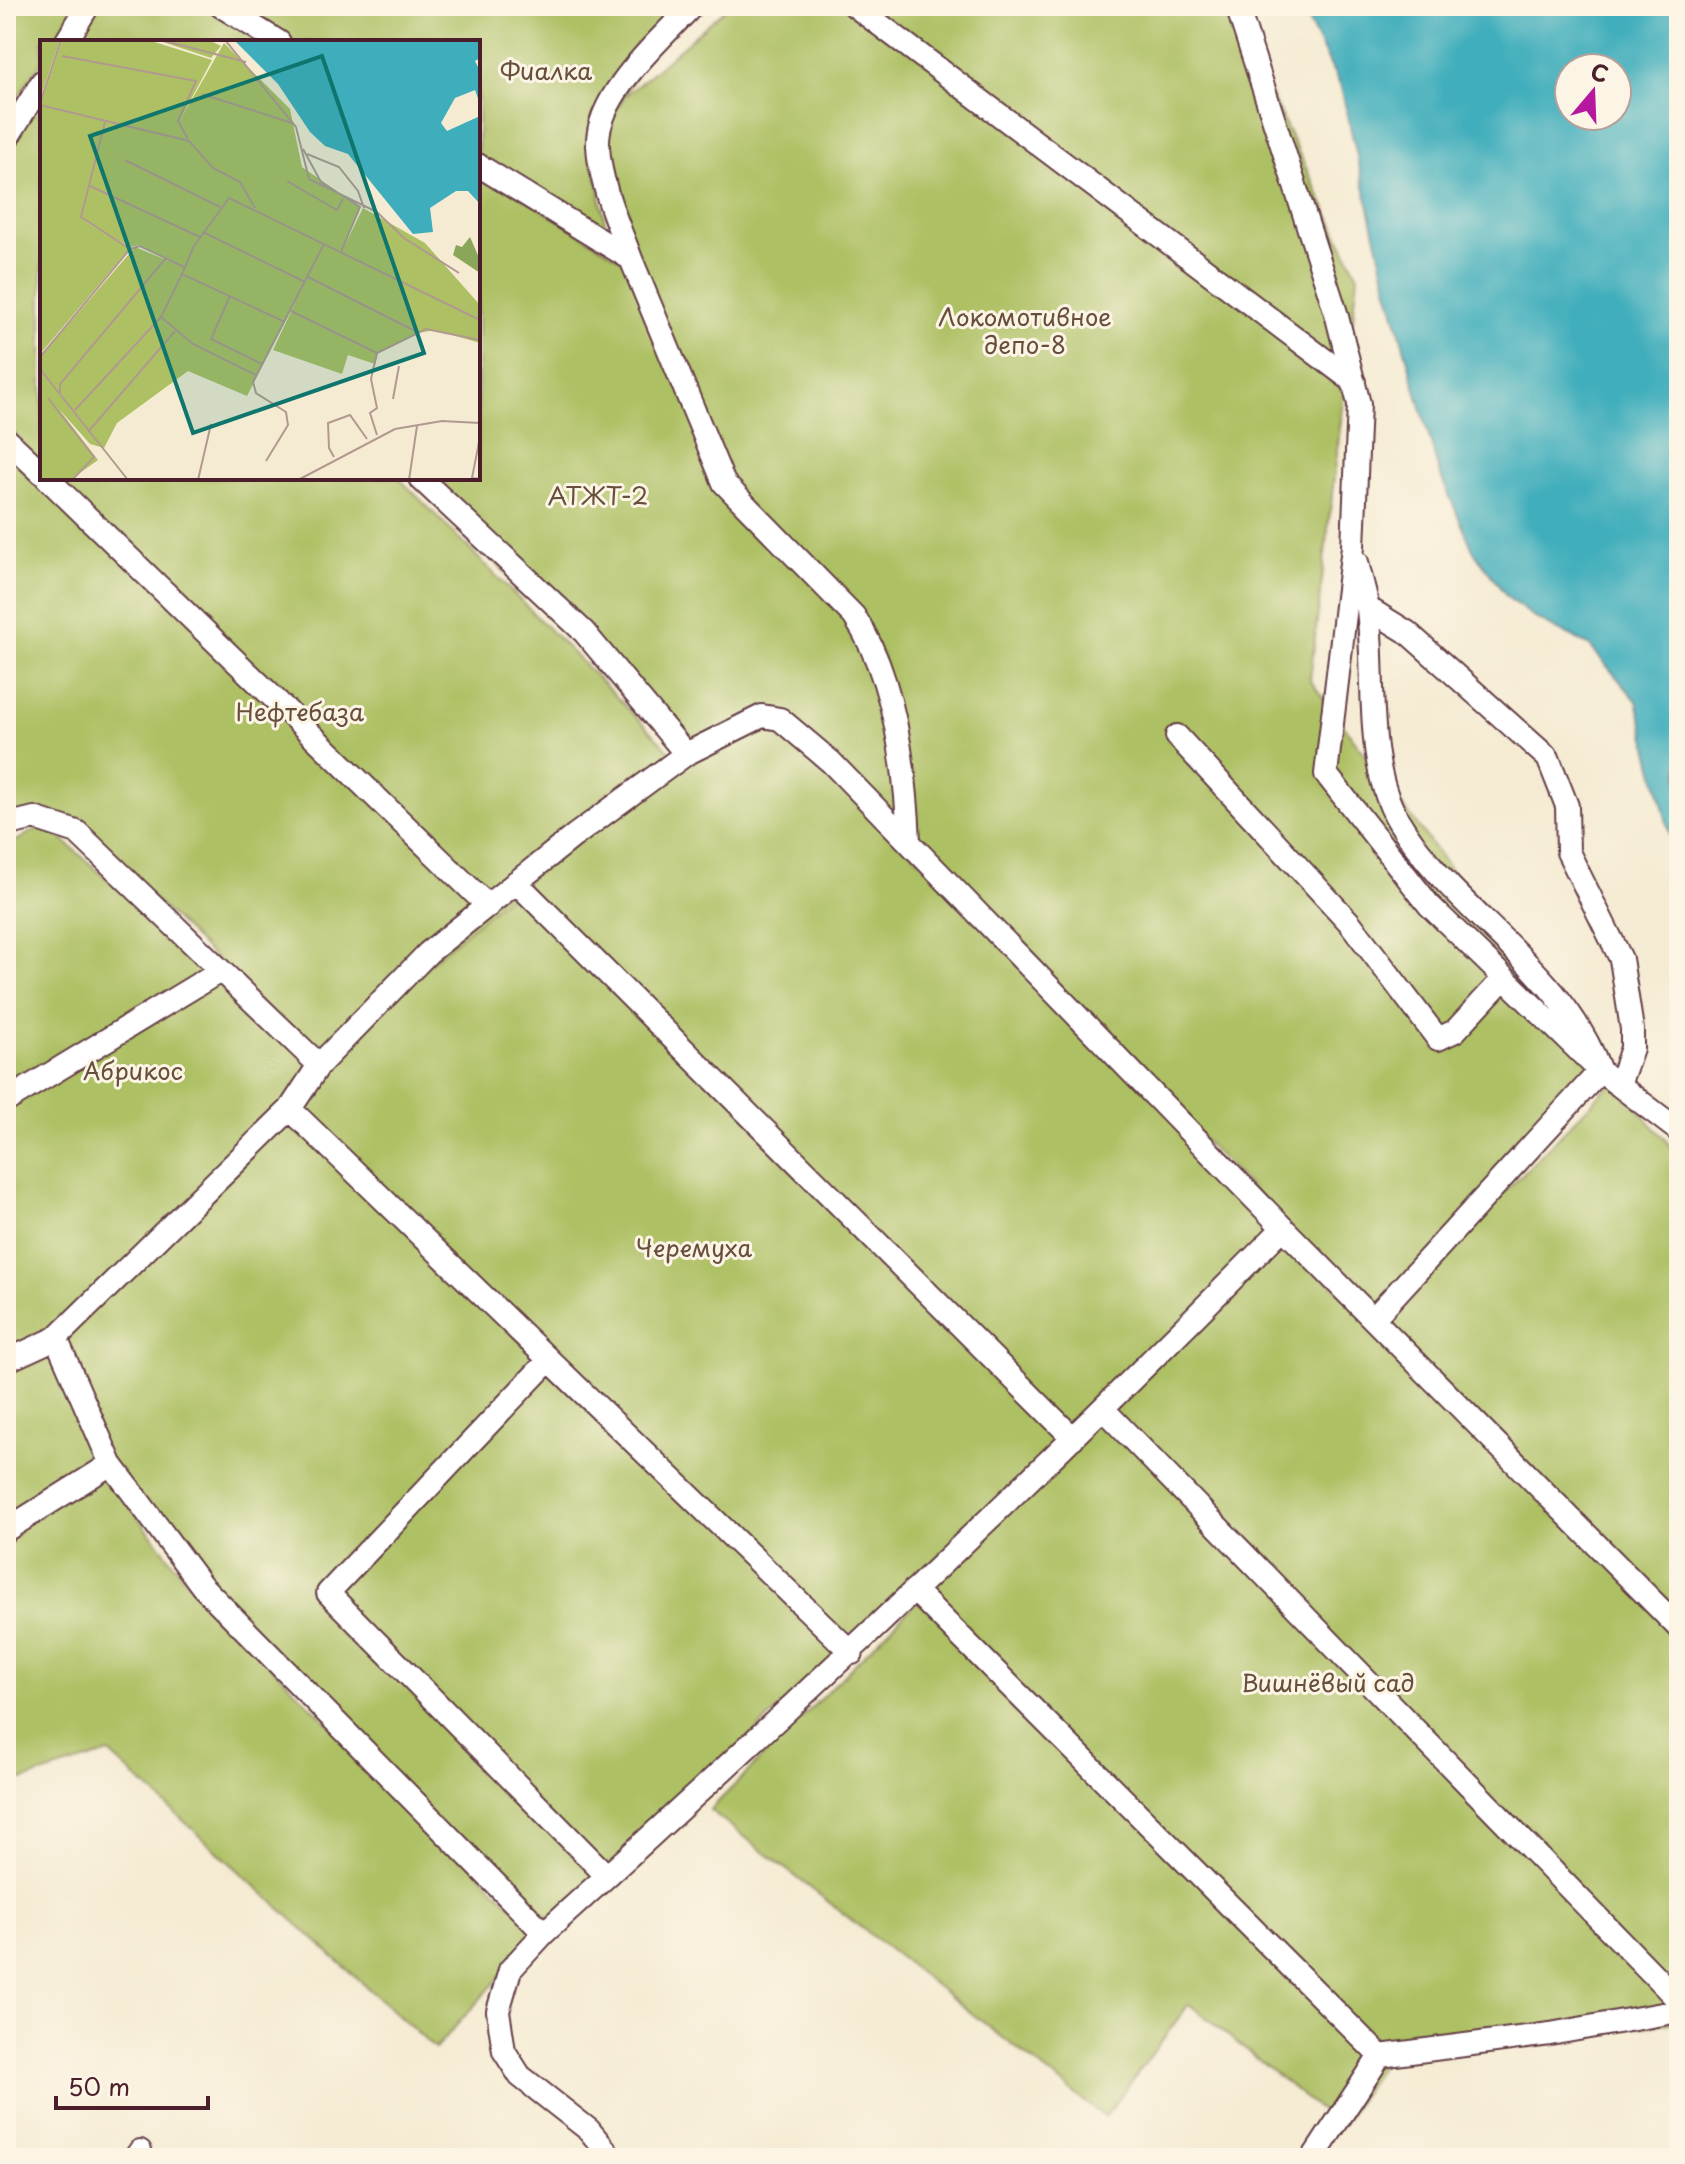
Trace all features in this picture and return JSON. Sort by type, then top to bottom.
[{"type":"lane","points":[[67,40],[88,6]]},
{"type":"lane","points":[[221,6],[276,40]]},
{"type":"lane","points":[[692,6],[606,105],[598,145],[611,205],[724,483],[854,616],[868,637],[896,732],[906,785],[909,842]]},
{"type":"lane","points":[[855,6],[1354,382]]},
{"type":"lane","points":[[1237,6],[1299,195],[1359,404],[1353,547],[1326,774],[1429,905],[1600,1071],[1679,1131]]},
{"type":"lane","points":[[6,140],[40,85]]},
{"type":"lane","points":[[480,166],[631,259]]},
{"type":"lane","points":[[6,439],[40,471]]},
{"type":"lane","points":[[49,480],[488,906]]},
{"type":"lane","points":[[422,480],[584,632],[686,754]]},
{"type":"lane","points":[[1353,547],[1368,608],[1373,725],[1380,765],[1397,818],[1440,877],[1551,988],[1574,1018],[1600,1071]]},
{"type":"lane","points":[[1368,608],[1407,632],[1548,758],[1567,806],[1568,852],[1621,959],[1632,1048],[1619,1085]]},
{"type":"lane","points":[[6,1361],[56,1338],[290,1109],[319,1065],[428,953],[516,882],[686,754],[762,716],[780,719],[831,762],[1283,1228],[1679,1628]]},
{"type":"lane","points":[[1177,736],[1350,923],[1438,1039],[1455,1031],[1504,978]]},
{"type":"lane","points":[[6,825],[34,818],[77,832],[319,1065]]},
{"type":"lane","points":[[516,882],[1073,1438]]},
{"type":"lane","points":[[6,1101],[220,971]]},
{"type":"lane","points":[[1374,1318],[1600,1071]]},
{"type":"lane","points":[[290,1109],[852,1653]]},
{"type":"lane","points":[[612,2158],[589,2130],[520,2076],[504,2051],[498,2011],[510,1970],[544,1933],[852,1653],[1104,1410],[1283,1228]]},
{"type":"lane","points":[[56,1338],[111,1464],[202,1586],[544,1933]]},
{"type":"lane","points":[[549,1360],[328,1593],[607,1876]]},
{"type":"lane","points":[[1104,1410],[1679,2001]]},
{"type":"lane","points":[[6,1530],[111,1464]]},
{"type":"lane","points":[[914,1590],[1380,2056]]},
{"type":"lane","points":[[1313,2158],[1380,2056],[1550,2034],[1679,2011]]},
{"type":"green space","points":[[6,6],[79,6],[56,40],[40,40],[40,64],[6,115]]},
{"type":"green space","points":[[93,6],[214,6],[269,40],[73,40]]},
{"type":"green space","name":"Фиалка","points":[[235,6],[702,6],[647,53],[593,155],[609,245],[480,163],[480,40],[288,40]]},
{"type":"green space","name":"Локомотивное депо-8","points":[[729,6],[1228,6],[1358,276],[1310,680],[1598,1070],[1374,1316],[917,842],[882,654],[729,488],[598,157],[609,110]]},
{"type":"green space","name":"Нефтебаза","points":[[33,110],[40,117],[40,480],[401,480],[674,755],[318,1059],[79,826],[10,813],[6,808],[6,146]]},
{"type":"green space","name":"АТЖТ-2","points":[[480,171],[629,264],[723,487],[851,623],[864,646],[908,827],[780,712],[687,751],[411,480],[480,480]]},
{"type":"green space","name":"Черемуха","points":[[780,719],[1283,1228],[544,1933],[103,1472],[195,1591],[540,1933],[435,2049],[109,1753],[6,1785],[6,847],[45,824],[318,1065],[428,953],[686,754]]},
{"type":"green space","name":"Вишнёвый сад","points":[[1613,1081],[1679,1155],[1679,2021],[1385,2059],[1341,2127],[1189,2004],[1105,2117],[710,1810],[1281,1235],[1374,1326]]},
{"type":"water","points":[[1301,6],[1679,6],[1679,872],[1637,701],[1590,646],[1535,618],[1507,597],[1473,550],[1439,472],[1387,286],[1341,87]]},
{"type":"park label","name":"Абрикос","points":[[133,1072]]}]
